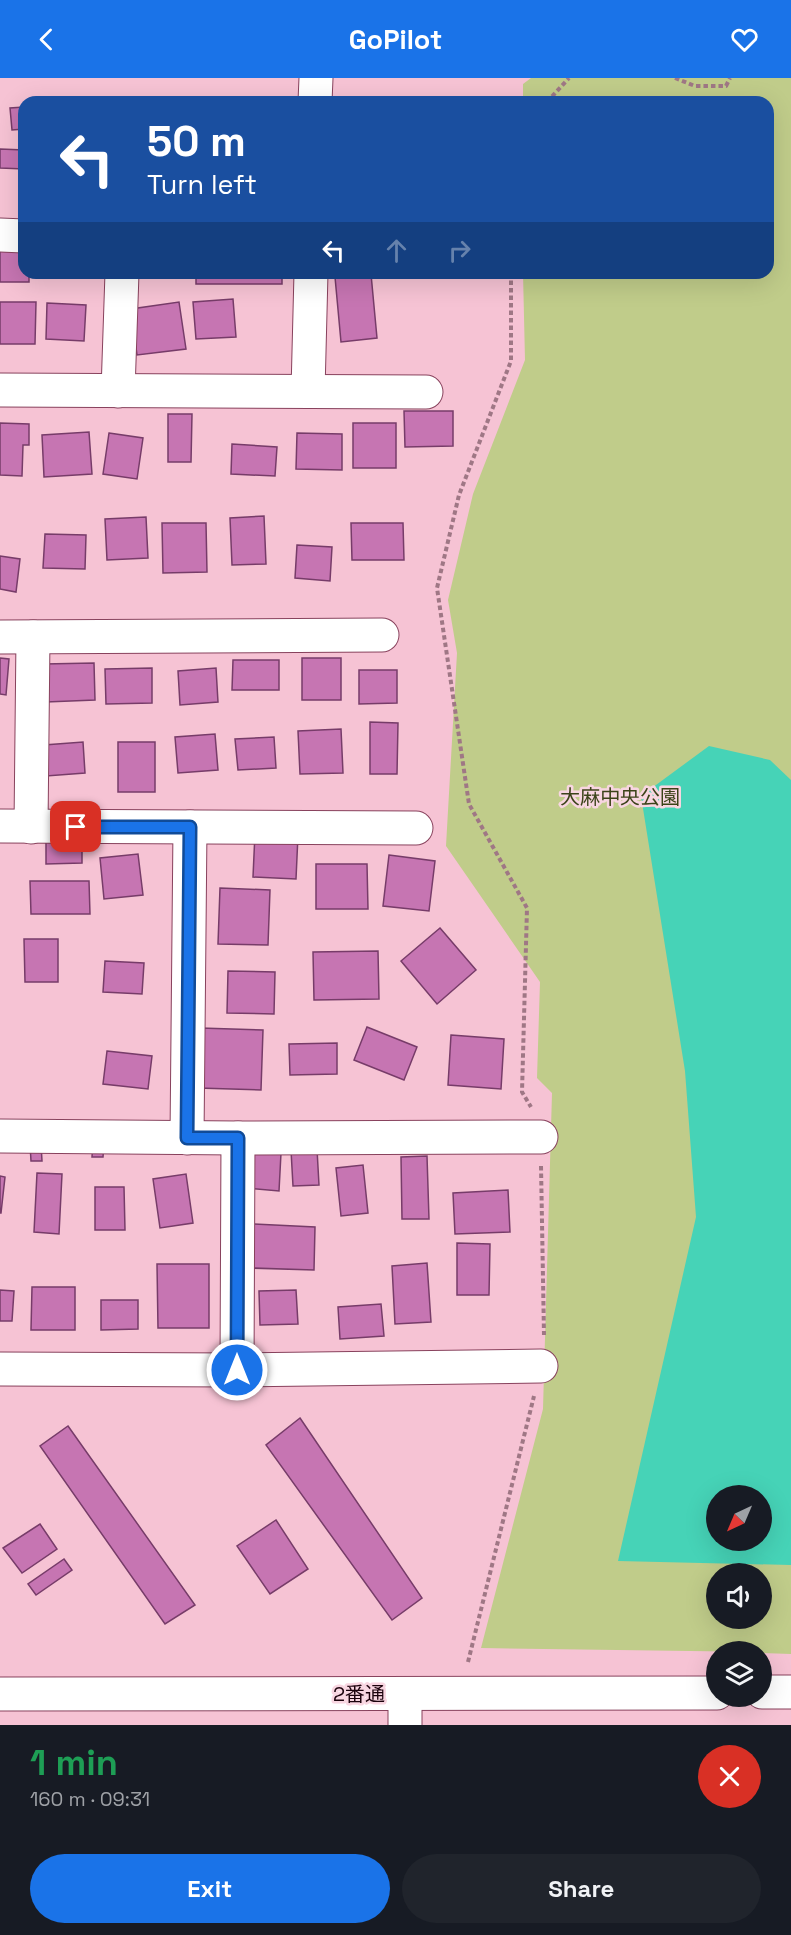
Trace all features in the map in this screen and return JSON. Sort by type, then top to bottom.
[{"type":"street","points":[[315,96],[316,78]]},
{"type":"street","points":[[0,236],[18,236]]},
{"type":"street","points":[[118,391],[122,279]]},
{"type":"street","points":[[308,391],[311,279]]},
{"type":"street","points":[[0,390],[426,392]]},
{"type":"street","points":[[0,637],[382,635]]},
{"type":"street","points":[[33,636],[15,826],[416,828]]},
{"type":"street","points":[[187,1138],[190,827]]},
{"type":"street","points":[[0,1136],[540,1137]]},
{"type":"street","points":[[237,1370],[238,1138]]},
{"type":"street","points":[[0,1369],[237,1370],[542,1366]]},
{"type":"street","points":[[772,1692],[791,1692]]},
{"type":"street","name":"2番通","points":[[0,1694],[405,1710],[460,1694],[706,1693]]},
{"type":"path","points":[[552,96],[569,78]]},
{"type":"path","points":[[675,78],[695,86],[726,86],[730,78]]},
{"type":"path","points":[[460,1694],[545,1353],[540,1123],[522,1092],[527,908],[469,804],[437,588],[459,495],[511,361],[512,279]]},
{"type":"green space","name":"大麻中央公園","points":[[531,78],[791,78],[791,1654],[772,1653],[772,1641],[706,1641],[706,1651],[481,1648],[543,1409],[552,1093],[537,1078],[540,982],[446,846],[457,653],[448,600],[473,494],[525,360],[523,279],[774,279],[774,96],[523,96],[523,84]]},
{"type":"shaded area","points":[[709,746],[770,760],[791,780],[791,1565],[618,1561],[696,1217],[685,1071],[641,796]]},
{"type":"building","points":[[18,107],[18,130],[12,130],[10,108]]},
{"type":"building","points":[[0,149],[18,150],[18,169],[0,168]]},
{"type":"building","points":[[0,247],[18,247],[18,279],[29,279],[29,282],[0,282]]},
{"type":"building","points":[[196,279],[282,279],[282,284],[196,284]]},
{"type":"building","points":[[335,279],[371,279],[377,338],[341,342]]},
{"type":"building","points":[[233,299],[236,337],[196,339],[193,302]]},
{"type":"building","points":[[0,302],[36,302],[35,344],[0,344]]},
{"type":"building","points":[[179,302],[186,349],[137,355],[131,309]]},
{"type":"building","points":[[47,303],[86,305],[84,341],[46,339]]},
{"type":"building","points":[[404,411],[453,411],[453,446],[405,447]]},
{"type":"building","points":[[168,414],[192,414],[191,462],[168,462]]},
{"type":"building","points":[[0,423],[29,424],[29,445],[23,445],[22,476],[0,475]]},
{"type":"building","points":[[353,423],[396,423],[396,468],[353,468]]},
{"type":"building","points":[[89,432],[92,474],[44,477],[42,435]]},
{"type":"building","points":[[109,433],[143,438],[137,479],[103,474]]},
{"type":"building","points":[[297,433],[342,434],[342,470],[296,469]]},
{"type":"building","points":[[232,444],[277,447],[275,476],[231,474]]},
{"type":"building","points":[[264,516],[266,564],[232,565],[230,518]]},
{"type":"building","points":[[146,517],[148,558],[107,560],[105,519]]},
{"type":"building","points":[[162,523],[206,523],[207,572],[163,573]]},
{"type":"building","points":[[351,523],[403,523],[404,560],[352,560]]},
{"type":"building","points":[[45,534],[86,535],[85,569],[43,568]]},
{"type":"building","points":[[297,545],[332,547],[330,581],[295,578]]},
{"type":"building","points":[[0,556],[20,559],[16,592],[0,589]]},
{"type":"building","points":[[0,658],[9,659],[6,695],[0,694]]},
{"type":"building","points":[[302,658],[341,658],[341,700],[302,700]]},
{"type":"building","points":[[233,660],[279,660],[279,690],[232,690]]},
{"type":"building","points":[[94,663],[95,700],[46,702],[44,664]]},
{"type":"building","points":[[152,668],[152,703],[106,704],[105,669]]},
{"type":"building","points":[[216,668],[218,702],[180,705],[178,671]]},
{"type":"building","points":[[359,670],[397,670],[397,703],[359,704]]},
{"type":"building","points":[[370,722],[398,723],[397,774],[370,774]]},
{"type":"building","points":[[341,729],[343,773],[300,774],[298,731]]},
{"type":"building","points":[[215,734],[218,770],[178,773],[175,737]]},
{"type":"building","points":[[274,737],[276,768],[238,770],[235,739]]},
{"type":"building","points":[[83,742],[85,773],[46,776],[44,745]]},
{"type":"building","points":[[118,742],[155,742],[155,792],[118,792]]},
{"type":"building","points":[[255,833],[298,835],[296,879],[253,877]]},
{"type":"building","points":[[46,835],[82,835],[82,863],[46,864]]},
{"type":"building","points":[[138,854],[143,895],[104,899],[100,858]]},
{"type":"building","points":[[389,855],[435,861],[429,911],[383,906]]},
{"type":"building","points":[[316,864],[367,864],[368,909],[316,909]]},
{"type":"building","points":[[30,881],[89,881],[90,914],[31,914]]},
{"type":"building","points":[[220,888],[270,890],[268,945],[218,944]]},
{"type":"building","points":[[440,928],[476,970],[437,1004],[401,961]]},
{"type":"building","points":[[24,939],[58,939],[58,982],[25,982]]},
{"type":"building","points":[[378,951],[379,999],[314,1000],[313,952]]},
{"type":"building","points":[[105,961],[144,963],[142,994],[103,992]]},
{"type":"building","points":[[228,971],[275,972],[274,1014],[227,1013]]},
{"type":"building","points":[[367,1027],[417,1047],[404,1080],[354,1060]]},
{"type":"building","points":[[200,1028],[263,1030],[261,1090],[198,1088]]},
{"type":"building","points":[[451,1035],[504,1039],[501,1089],[448,1085]]},
{"type":"building","points":[[337,1043],[337,1074],[290,1075],[289,1044]]},
{"type":"building","points":[[107,1051],[152,1056],[148,1089],[103,1084]]},
{"type":"building","points":[[93,1141],[104,1141],[103,1157],[92,1157]]},
{"type":"building","points":[[30,1144],[41,1144],[42,1161],[31,1161]]},
{"type":"building","points":[[317,1149],[319,1185],[293,1186],[291,1150]]},
{"type":"building","points":[[249,1151],[281,1153],[279,1191],[246,1188]]},
{"type":"building","points":[[427,1156],[429,1219],[402,1219],[401,1157]]},
{"type":"building","points":[[363,1165],[368,1213],[341,1216],[336,1168]]},
{"type":"building","points":[[37,1173],[62,1174],[59,1234],[34,1232]]},
{"type":"building","points":[[186,1174],[193,1223],[160,1228],[153,1179]]},
{"type":"building","points":[[0,1176],[5,1177],[1,1213],[0,1213]]},
{"type":"building","points":[[95,1187],[124,1187],[125,1230],[95,1230]]},
{"type":"building","points":[[508,1190],[510,1232],[455,1234],[453,1193]]},
{"type":"building","points":[[252,1224],[315,1227],[314,1270],[250,1268]]},
{"type":"building","points":[[457,1243],[490,1244],[489,1295],[457,1295]]},
{"type":"building","points":[[427,1263],[431,1322],[395,1324],[392,1266]]},
{"type":"building","points":[[157,1264],[209,1264],[209,1328],[158,1328]]},
{"type":"building","points":[[32,1287],[75,1287],[75,1330],[31,1330]]},
{"type":"building","points":[[0,1290],[14,1291],[12,1321],[0,1321]]},
{"type":"building","points":[[296,1290],[298,1324],[260,1325],[259,1291]]},
{"type":"building","points":[[101,1300],[138,1300],[138,1329],[101,1330]]},
{"type":"building","points":[[381,1304],[384,1336],[340,1339],[338,1307]]},
{"type":"building","points":[[300,1418],[422,1598],[392,1620],[266,1445]]},
{"type":"building","points":[[68,1426],[195,1605],[165,1624],[40,1446]]},
{"type":"building","points":[[276,1520],[308,1569],[270,1594],[237,1546]]},
{"type":"building","points":[[40,1524],[57,1549],[22,1573],[3,1548]]},
{"type":"building","points":[[64,1559],[72,1570],[36,1595],[28,1584]]},
{"type":"route","points":[[76,827],[190,827],[187,1138],[238,1138],[237,1370]]}]
